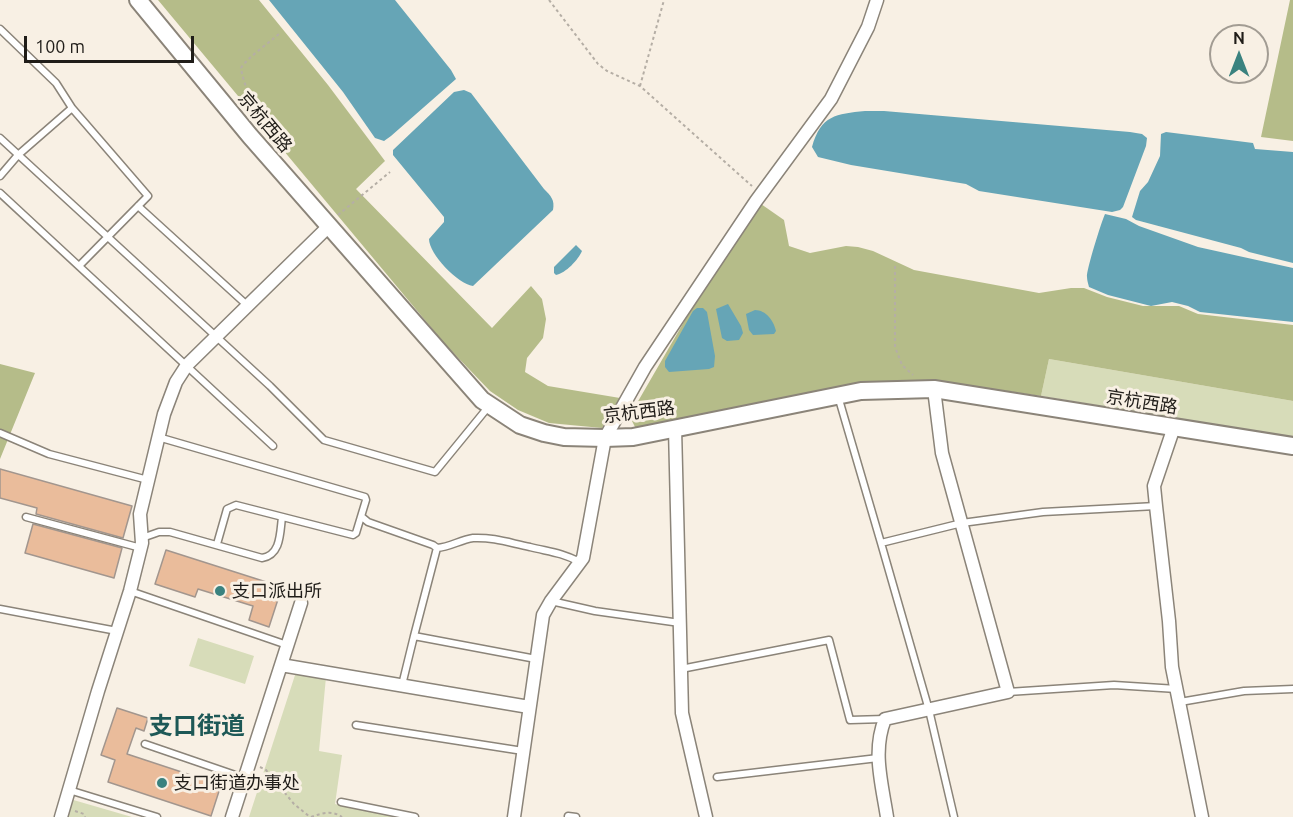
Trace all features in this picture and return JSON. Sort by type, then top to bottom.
[{"type":"main road","name":"京杭西路","points":[[138,0],[250,136],[482,400],[520,425],[544,433],[564,436],[605,438],[633,436],[861,391],[929,389],[1293,446]]},
{"type":"street","points":[[514,817],[543,615],[583,558],[605,438],[645,368],[761,193],[831,99],[867,27],[877,0]]},
{"type":"street","points":[[61,817],[130,591],[141,543],[140,514],[158,437],[176,382],[187,365],[248,306],[327,223]]},
{"type":"street","points":[[887,817],[878,758],[879,734],[885,719],[1008,692],[942,453],[929,389]]},
{"type":"street","points":[[1174,427],[1155,486],[1156,506],[1172,667],[1202,817]]},
{"type":"street","points":[[675,428],[682,713],[706,817]]},
{"type":"street","points":[[232,817],[300,603]]},
{"type":"street","points":[[281,664],[529,707]]},
{"type":"lane","points":[[0,29],[56,83],[72,108],[148,196],[106,236],[79,266]]},
{"type":"lane","points":[[0,176],[18,155],[72,108]]},
{"type":"lane","points":[[0,138],[217,337],[324,440],[435,472],[490,405]]},
{"type":"lane","points":[[0,194],[273,446]]},
{"type":"lane","points":[[138,206],[248,306]]},
{"type":"lane","points":[[837,395],[929,710],[954,817]]},
{"type":"lane","points":[[0,433],[49,454],[148,480]]},
{"type":"lane","points":[[158,437],[362,495],[366,500],[357,533],[353,535],[236,505],[231,506],[227,509],[217,544]]},
{"type":"lane","points":[[881,543],[962,523],[1042,512],[1156,506]]},
{"type":"lane","points":[[26,517],[141,543],[159,532],[170,532],[261,558],[267,557],[276,548],[282,517]]},
{"type":"lane","points":[[362,517],[368,522],[433,544],[437,549]]},
{"type":"lane","points":[[437,549],[463,540],[496,538],[527,547],[562,553],[580,562]]},
{"type":"lane","points":[[402,685],[437,549]]},
{"type":"lane","points":[[130,591],[287,645]]},
{"type":"lane","points":[[551,601],[595,611],[680,623]]},
{"type":"lane","points":[[0,609],[117,631]]},
{"type":"lane","points":[[414,636],[536,658]]},
{"type":"lane","points":[[681,669],[829,640],[850,720],[885,719]]},
{"type":"lane","points":[[1008,692],[1114,685],[1177,689]]},
{"type":"lane","points":[[1180,702],[1244,691],[1293,689]]},
{"type":"lane","points":[[356,725],[523,751]]},
{"type":"lane","points":[[145,744],[244,778]]},
{"type":"lane","points":[[717,777],[878,758]]},
{"type":"lane","points":[[69,790],[157,817]]},
{"type":"lane","points":[[341,802],[415,817]]},
{"type":"lane","points":[[568,816],[576,817]]},
{"type":"path","points":[[549,0],[598,64],[606,71],[640,86],[761,193]]},
{"type":"path","points":[[640,86],[664,0]]},
{"type":"path","points":[[270,144],[261,115],[244,80],[241,68],[245,61],[258,53],[280,33]]},
{"type":"path","points":[[327,223],[390,172]]},
{"type":"path","points":[[895,266],[897,356],[902,365],[929,389]]},
{"type":"path","points":[[250,762],[266,770],[294,804],[311,817],[328,813],[336,813],[342,817]]},
{"type":"green space","points":[[158,0],[259,0],[328,85],[385,161],[356,189],[492,328],[531,286],[542,299],[546,319],[543,338],[527,358],[525,372],[548,386],[620,398],[602,428],[549,423],[518,410],[490,391],[444,343]]},
{"type":"green space","points":[[1290,0],[1293,0],[1293,141],[1261,137]]},
{"type":"green space","points":[[761,204],[784,220],[789,246],[810,253],[846,246],[858,247],[873,251],[914,270],[1039,293],[1084,288],[1107,297],[1143,306],[1179,306],[1198,314],[1293,325],[1293,401],[1049,359],[1041,396],[941,383],[880,382],[646,429],[635,427],[631,419],[633,410],[685,320]]},
{"type":"green space","points":[[1049,359],[1293,401],[1293,437],[1041,396]]},
{"type":"green space","points":[[0,364],[35,373],[0,459]]},
{"type":"green space","points":[[198,638],[254,656],[245,684],[189,666]]},
{"type":"green space","points":[[296,672],[326,677],[319,751],[342,755],[335,804],[396,817],[249,817]]},
{"type":"green space","points":[[70,799],[132,817],[65,817]]},
{"type":"water","points":[[269,0],[395,0],[456,79],[391,136],[384,141],[375,138],[343,92]]},
{"type":"water","points":[[464,90],[471,93],[553,201],[553,210],[473,286],[452,274],[434,252],[429,239],[444,222],[444,217],[393,155],[393,150],[454,92]]},
{"type":"water","points":[[865,111],[1130,132],[1142,134],[1147,138],[1123,207],[1112,212],[979,191],[966,184],[851,165],[818,157],[812,147],[825,122],[838,115]]},
{"type":"water","points":[[1166,132],[1253,143],[1255,149],[1293,152],[1293,263],[1132,217],[1140,191],[1148,182],[1160,156],[1161,134]]},
{"type":"water","points":[[1105,214],[1126,219],[1139,226],[1198,247],[1293,268],[1293,322],[1200,312],[1172,302],[1151,306],[1108,295],[1089,287],[1087,277],[1089,265]]},
{"type":"water","points":[[576,245],[582,251],[578,258],[568,269],[556,275],[554,267]]},
{"type":"water","points":[[728,304],[741,326],[743,333],[739,340],[727,341],[722,338],[716,309]]},
{"type":"water","points":[[703,308],[707,312],[715,356],[714,367],[669,372],[665,367],[665,361],[693,311]]},
{"type":"water","points":[[755,310],[769,317],[775,327],[774,334],[753,335],[749,330],[746,314]]},
{"type":"building","points":[[0,469],[132,506],[123,538],[36,514],[37,508],[0,498]]},
{"type":"building","points":[[33,524],[122,548],[114,578],[25,553]]},
{"type":"building","points":[[166,550],[282,587],[269,627],[249,620],[253,606],[198,589],[195,597],[155,584]]},
{"type":"building","points":[[117,708],[148,718],[144,731],[136,728],[127,754],[221,785],[211,816],[108,782],[115,760],[101,755]]},
{"type":"place","name":"支口派出所","points":[[220,591]]},
{"type":"place","name":"支口街道办事处","points":[[162,783]]},
{"type":"district","name":"支口街道","points":[[197,726]]}]
